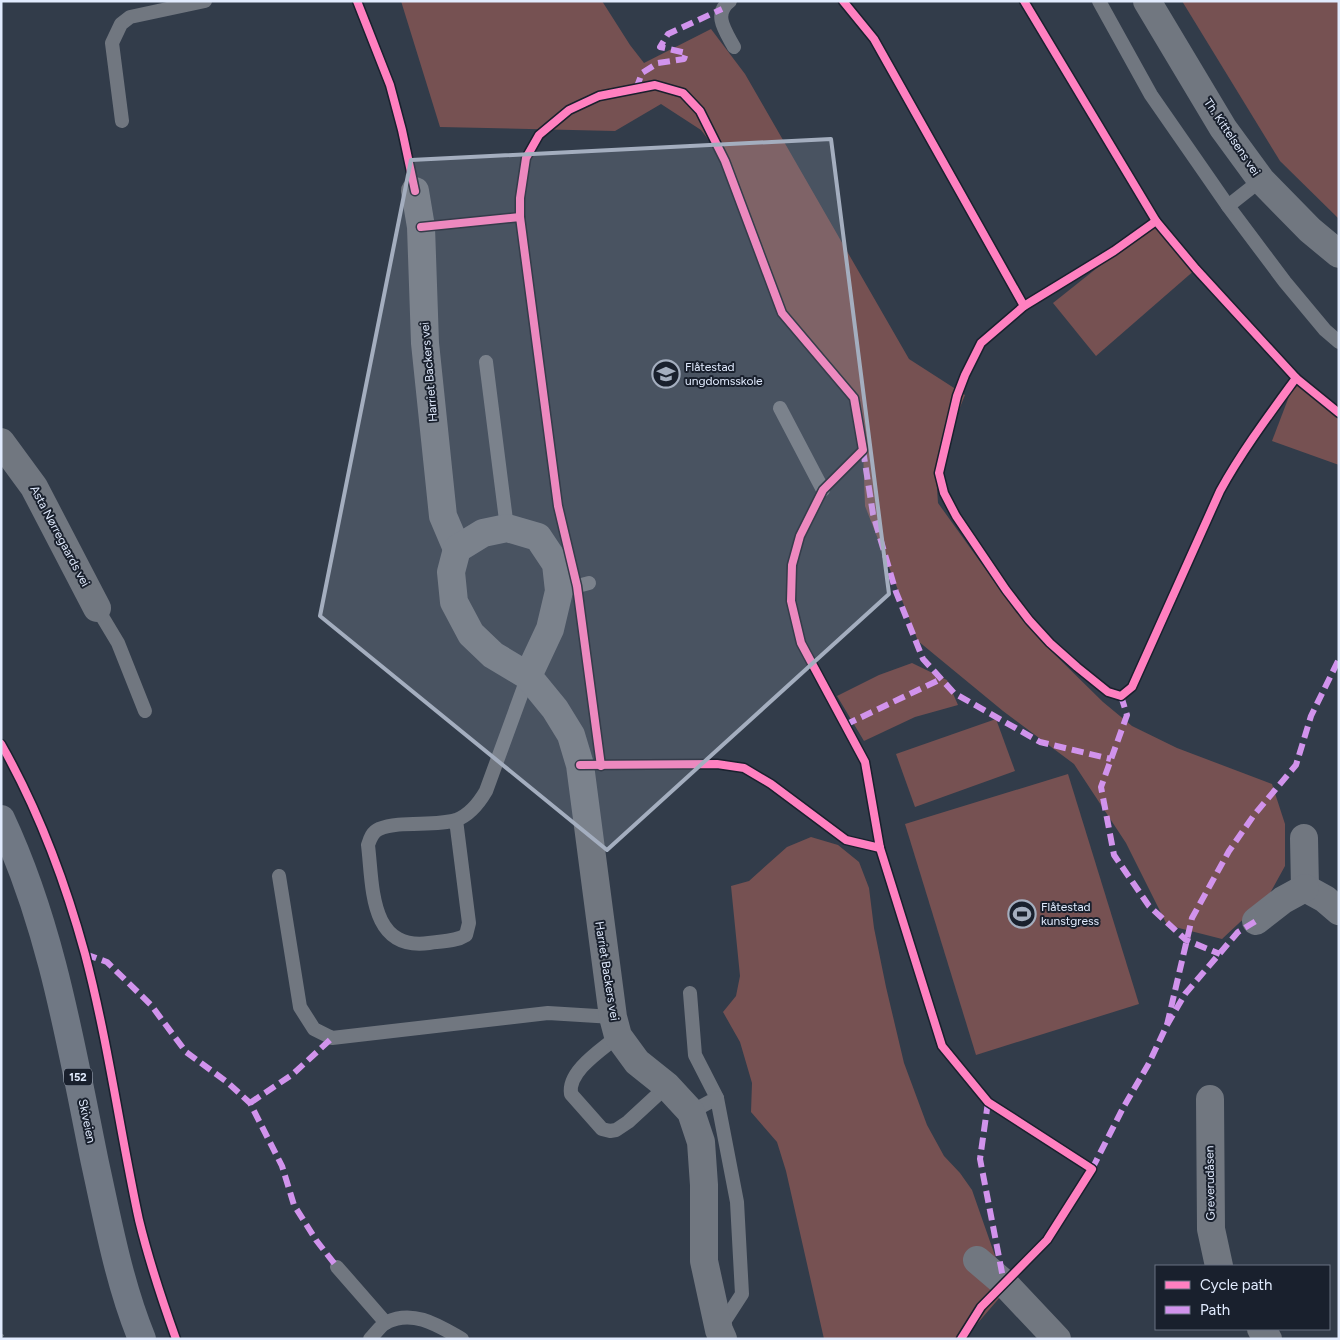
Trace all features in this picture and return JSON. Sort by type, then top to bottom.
[{"type":"main road","name":"Skiveien","points":[[1,819],[32,896],[54,966],[110,1233],[125,1290],[142,1339]]},
{"type":"street","name":"Th. Kittelsens vei","points":[[1147,1],[1223,128],[1261,180],[1310,230],[1339,254]]},
{"type":"street","name":"Harriet Backers vei","points":[[415,191],[421,227],[425,343],[442,516],[457,549],[451,572],[454,602],[471,634],[493,655],[528,676],[555,709],[572,735],[580,765],[616,1026],[637,1062],[667,1086],[691,1112],[701,1142],[704,1185],[704,1261],[721,1334]]},
{"type":"street","name":"Asta Nørregaards vei","points":[[1,442],[34,487],[97,608]]},
{"type":"street","points":[[457,549],[483,533],[506,528],[538,537],[556,564],[559,591],[550,630],[528,676]]},
{"type":"street","points":[[1304,838],[1305,888]]},
{"type":"street","points":[[1305,888],[1325,899],[1339,911]]},
{"type":"street","points":[[1256,920],[1283,900],[1305,888]]},
{"type":"street","name":"Greverudåsen","points":[[1210,1099],[1211,1229],[1219,1265]]},
{"type":"street","points":[[977,1260],[1004,1283],[1057,1339]]},
{"type":"lane","points":[[122,121],[112,43],[121,24],[130,17],[205,1]]},
{"type":"lane","points":[[730,1],[722,10],[721,23],[734,47]]},
{"type":"lane","points":[[1100,2],[1151,95],[1228,206],[1284,282],[1339,342]]},
{"type":"lane","points":[[1228,206],[1261,180]]},
{"type":"lane","points":[[486,362],[506,528]]},
{"type":"lane","points":[[780,408],[823,490]]},
{"type":"lane","points":[[559,591],[589,584]]},
{"type":"lane","points":[[97,608],[118,643],[145,711]]},
{"type":"lane","points":[[456,820],[469,923],[466,935],[459,939],[417,945],[404,942],[393,936],[382,924],[376,912],[368,844],[371,835],[378,830],[393,826],[456,820],[479,803],[486,791],[528,676]]},
{"type":"lane","points":[[278,876],[300,1007],[314,1029],[332,1038],[548,1013],[616,1026],[578,1070],[571,1082],[570,1088],[571,1094],[602,1128],[610,1131],[616,1130],[628,1122],[667,1086]]},
{"type":"lane","points":[[690,993],[695,1055],[717,1098],[737,1202],[742,1294],[721,1334]]},
{"type":"lane","points":[[691,1112],[717,1098]]},
{"type":"lane","points":[[337,1267],[386,1322]]},
{"type":"lane","points":[[370,1339],[386,1322],[405,1318],[424,1319],[462,1339]]},
{"type":"highlighted area","points":[[831,139],[889,594],[607,850],[320,616],[411,160]]},
{"type":"shaded area","points":[[401,1],[602,1],[644,63],[711,29],[745,74],[909,359],[965,395],[945,444],[936,474],[938,503],[999,588],[1044,644],[1103,702],[1132,726],[1177,748],[1272,784],[1285,824],[1285,866],[1269,895],[1222,939],[1167,925],[1126,843],[1074,764],[1003,711],[918,641],[865,506],[863,450],[854,398],[782,313],[725,161],[701,130],[661,104],[615,131],[440,127]]},
{"type":"shaded area","points":[[1182,1],[1339,1],[1339,219],[1280,161]]},
{"type":"shaded area","points":[[1156,221],[1196,269],[1096,356],[1053,303]]},
{"type":"shaded area","points":[[1296,378],[1339,413],[1339,465],[1272,441]]},
{"type":"shaded area","points":[[912,663],[947,680],[958,705],[915,717],[864,741],[837,696],[879,675]]},
{"type":"shaded area","points":[[996,719],[1015,771],[915,807],[896,754]]},
{"type":"shaded area","name":"Flåtestad kunstgress","points":[[1068,774],[1139,1004],[976,1055],[905,824]]},
{"type":"shaded area","points":[[811,837],[838,845],[859,862],[869,888],[874,928],[904,1063],[927,1125],[944,1156],[960,1173],[972,1190],[1000,1270],[1001,1296],[964,1339],[824,1339],[786,1171],[777,1142],[751,1112],[752,1083],[740,1042],[723,1012],[736,996],[740,976],[731,886],[749,881],[787,847]]},
{"type":"railway","points":[[1,1335],[4,1339]]},
{"type":"marked path","points":[[636,89],[642,73],[658,63],[684,59],[686,53],[660,47],[668,34],[722,9]]},
{"type":"marked path","points":[[863,450],[873,514],[896,592],[923,659],[954,693],[1040,742],[1111,759]]},
{"type":"marked path","points":[[1167,1025],[1192,918],[1229,851],[1254,815],[1296,765],[1311,716],[1339,659]]},
{"type":"marked path","points":[[845,725],[941,679]]},
{"type":"marked path","points":[[1121,696],[1127,715],[1101,787],[1114,855],[1149,906],[1186,940],[1220,954]]},
{"type":"marked path","points":[[1092,1169],[1185,994],[1238,932],[1256,921]]},
{"type":"marked path","points":[[85,954],[107,962],[151,1005],[186,1052],[227,1082],[250,1103],[282,1166],[294,1205],[316,1240],[337,1267]]},
{"type":"marked path","points":[[250,1103],[293,1074],[332,1038]]},
{"type":"marked path","points":[[988,1102],[980,1159],[1004,1283]]},
{"type":"cycle path","points":[[357,1],[390,85],[415,191]]},
{"type":"cycle path","points":[[843,1],[874,39],[1024,306]]},
{"type":"cycle path","points":[[1024,1],[1156,221],[1196,269],[1296,378],[1339,413]]},
{"type":"cycle path","points":[[520,217],[520,198],[526,158],[539,135],[569,110],[599,96],[655,85],[683,93],[700,111],[725,161],[782,313],[854,398],[863,450],[823,490],[800,536],[792,565],[791,601],[801,643],[865,762],[880,848],[942,1046],[988,1102],[1092,1169],[1047,1240],[981,1307],[961,1339]]},
{"type":"cycle path","points":[[421,227],[520,217],[558,506],[577,586],[601,766]]},
{"type":"cycle path","points":[[1156,221],[1114,251],[1024,306],[981,343],[957,396],[939,473],[944,493],[956,516],[1006,590],[1029,620],[1050,643],[1108,692],[1121,696],[1132,687],[1220,491],[1247,447],[1296,378]]},
{"type":"cycle path","points":[[1,744],[39,820],[69,900],[85,954],[107,1053],[139,1220],[156,1280],[176,1339]]},
{"type":"cycle path","points":[[580,765],[717,764],[744,768],[771,784],[846,840],[880,848]]},
{"type":"place","name":"Flåtestad ungdomsskole","points":[[666,374]]},
{"type":"place","name":"Flåtestad kunstgress","points":[[1022,914]]}]
